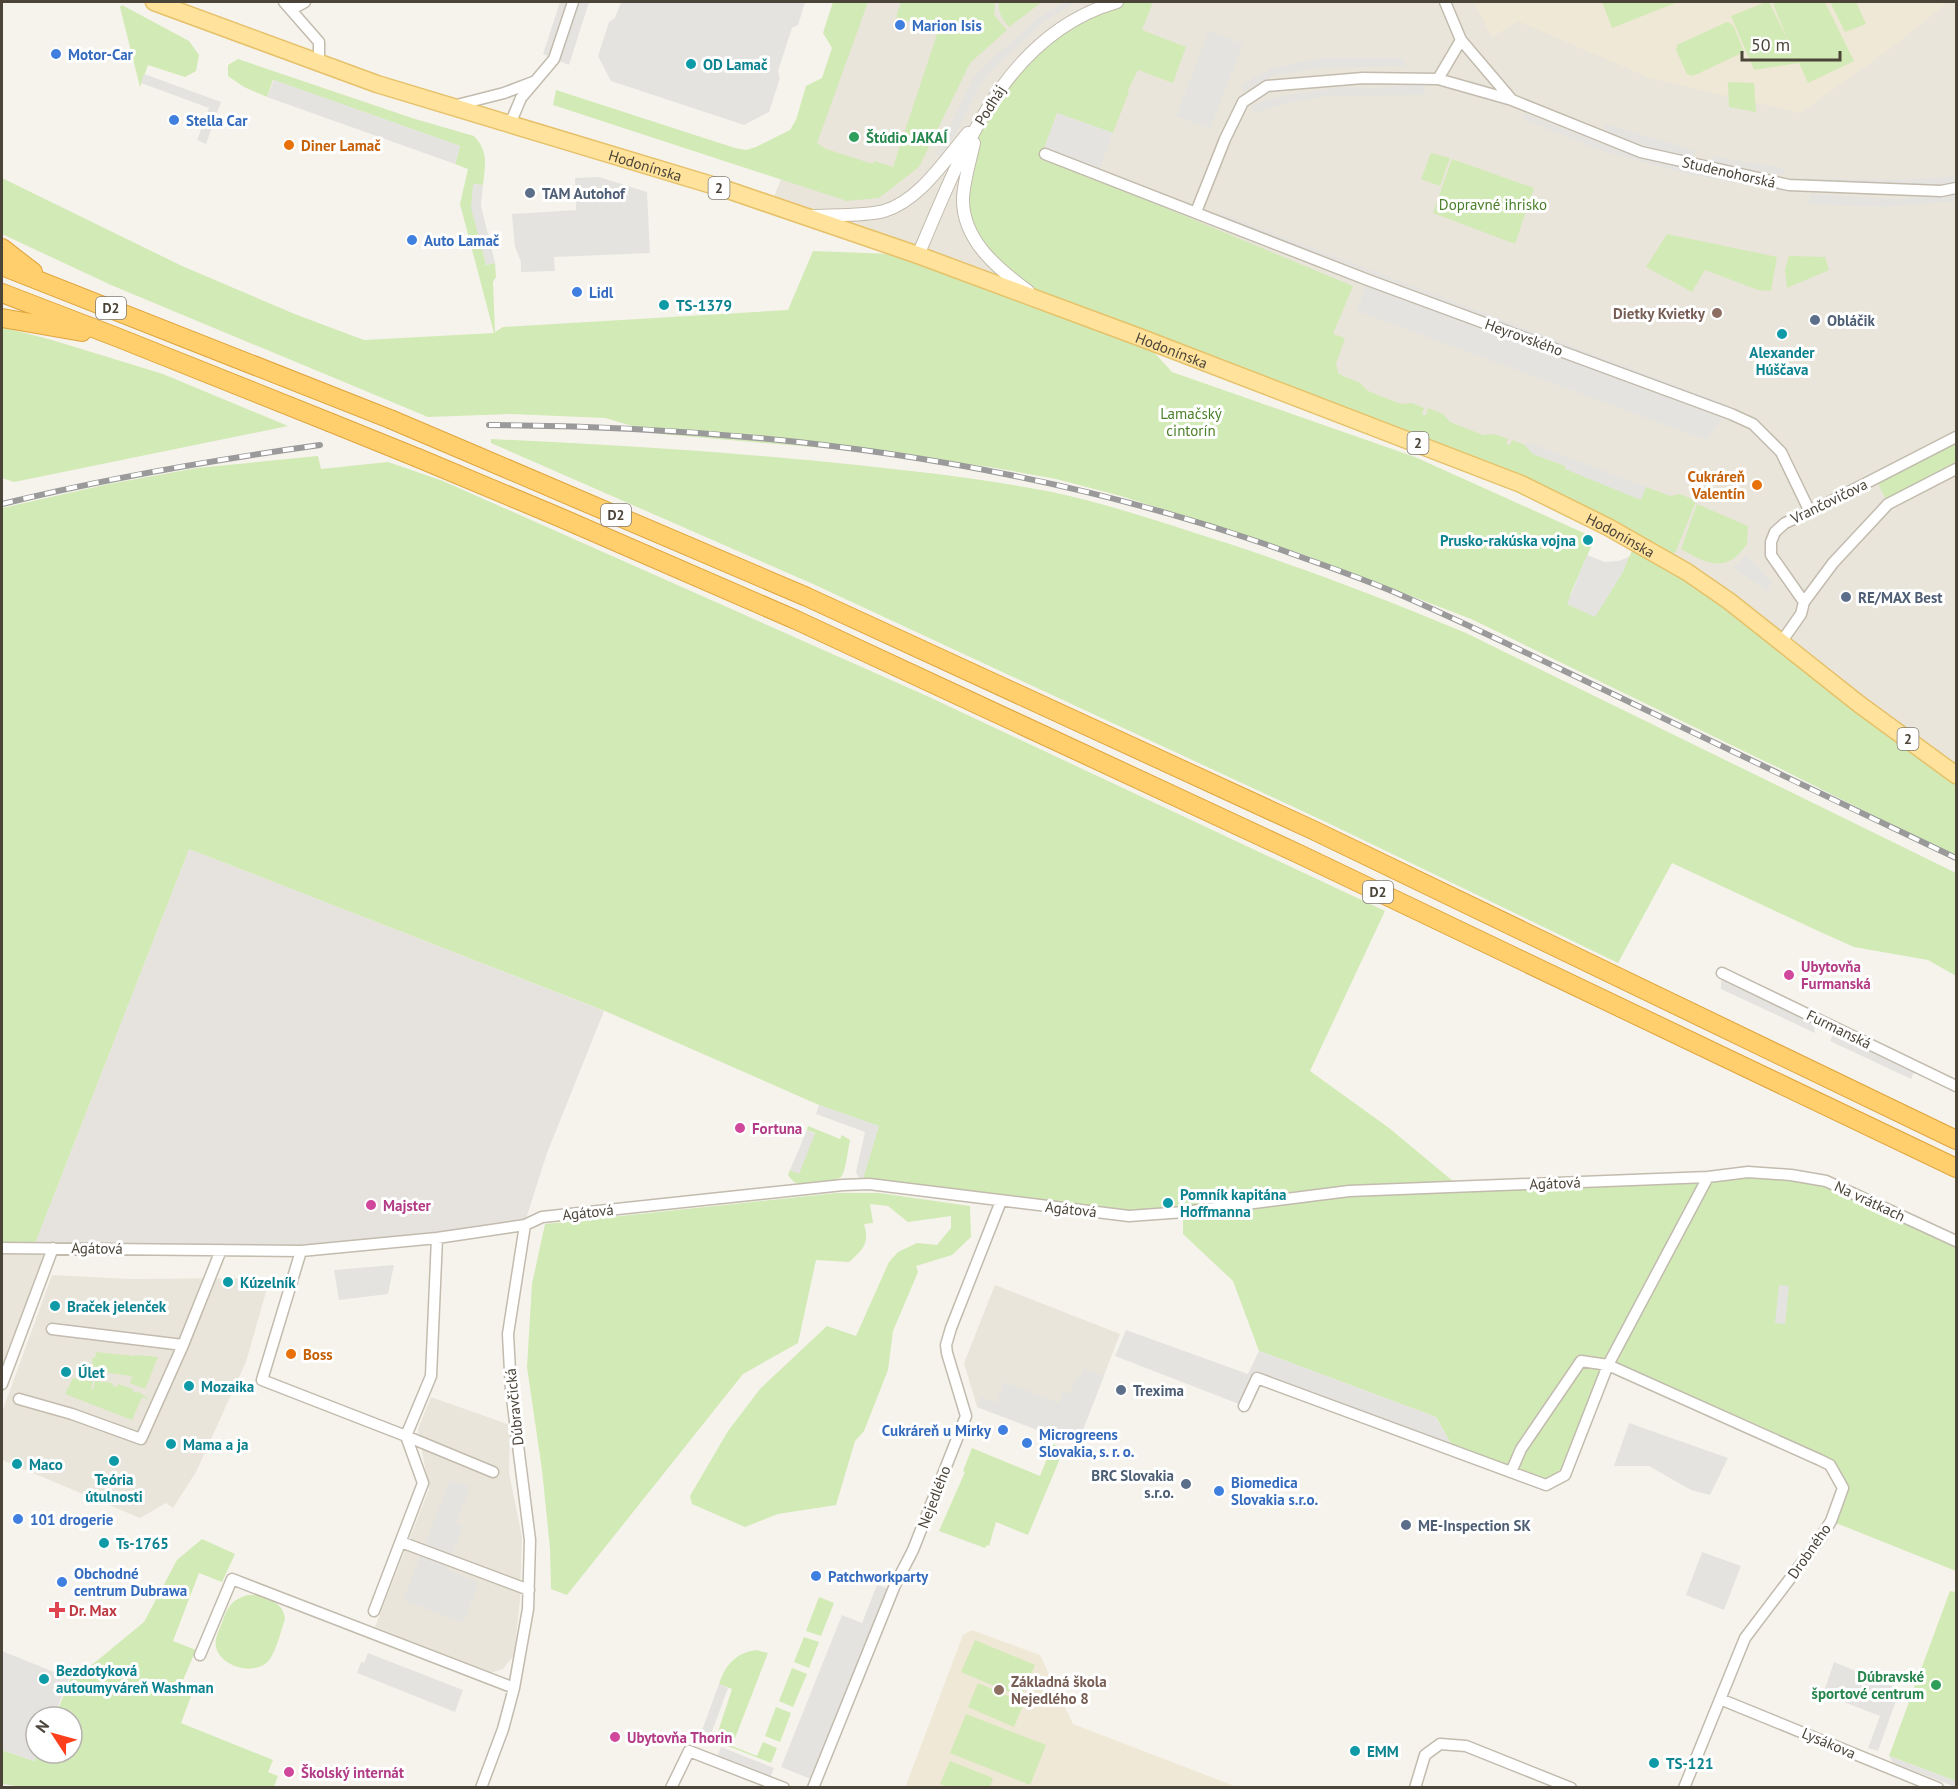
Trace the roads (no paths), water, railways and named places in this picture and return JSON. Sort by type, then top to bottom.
[{"type":"highway","points":[[2,248],[46,283]]},
{"type":"highway","name":"D2","points":[[2,266],[390,419],[807,597],[1312,830],[1956,1140]]},
{"type":"highway","name":"D2","points":[[2,293],[417,458],[745,598],[1301,855],[1956,1168]]},
{"type":"highway","points":[[2,318],[119,338]]},
{"type":"main road","name":"Hodonínska","points":[[154,2],[377,84],[724,189],[918,255],[1444,453],[1550,497],[1687,572],[1782,641],[1859,704],[1956,774]]},
{"type":"street","points":[[305,2],[288,5],[319,42],[320,63]]},
{"type":"street","points":[[510,124],[521,98],[554,59],[573,2]]},
{"type":"street","name":"Podháj","points":[[918,255],[978,121],[1008,77],[1035,48],[1060,28],[1085,14],[1117,2]]},
{"type":"street","name":"Studenohorská","points":[[1445,2],[1461,40],[1512,100]]},
{"type":"street","points":[[1438,79],[1461,40]]},
{"type":"street","name":"Studenohorská","points":[[1196,212],[1225,139],[1243,102],[1267,86],[1363,78],[1438,79],[1512,100],[1641,152],[1789,185],[1941,191],[1956,188]]},
{"type":"street","points":[[451,107],[504,93],[536,81]]},
{"type":"street","points":[[804,216],[879,212],[893,208],[917,192],[978,121]]},
{"type":"street","points":[[978,121],[963,198],[968,225],[978,244],[991,261],[1040,300]]},
{"type":"street","name":"Heyrovského","points":[[1046,154],[1368,280],[1753,424],[1781,452],[1810,512]]},
{"type":"street","name":"Vrančovičova","points":[[1804,602],[1772,555],[1771,542],[1775,532],[1785,523],[1956,437]]},
{"type":"street","name":"Vrančovičova","points":[[1782,641],[1801,614],[1804,602],[1833,563],[1888,504],[1956,469]]},
{"type":"street","name":"Furmanská","points":[[1722,973],[1956,1086]]},
{"type":"street","name":"Na vrátkach","points":[[1708,1177],[1748,1172],[1791,1175],[1826,1181],[1956,1241]]},
{"type":"street","points":[[1244,1406],[1257,1378],[1546,1485],[1565,1475],[1608,1365],[1708,1177]]},
{"type":"street","name":"Agátová","points":[[2,1248],[301,1251],[437,1238],[525,1225],[542,1217],[843,1185],[869,1184],[1129,1216],[1184,1212],[1349,1191],[1708,1177]]},
{"type":"street","name":"Nejedlého","points":[[813,1788],[895,1585],[913,1550],[966,1416],[946,1345],[1000,1201]]},
{"type":"street","name":"Dúbravčická","points":[[481,1788],[503,1729],[514,1688],[528,1609],[530,1540],[511,1390],[508,1334],[525,1225]]},
{"type":"street","points":[[374,1611],[423,1483],[406,1436],[431,1376],[437,1238]]},
{"type":"street","points":[[2,1384],[53,1248]]},
{"type":"street","points":[[19,1399],[72,1414],[141,1439],[183,1345],[221,1250]]},
{"type":"street","points":[[301,1251],[261,1380],[493,1472]]},
{"type":"street","points":[[52,1329],[183,1345]]},
{"type":"street","points":[[1511,1472],[1521,1449],[1581,1361],[1608,1365]]},
{"type":"street","name":"Drobného","points":[[1608,1365],[1830,1465],[1843,1488],[1831,1521],[1817,1543],[1745,1638],[1684,1788]]},
{"type":"street","points":[[401,1542],[529,1590]]},
{"type":"street","points":[[200,1655],[232,1579],[514,1688]]},
{"type":"street","name":"Lysákova","points":[[1720,1699],[1938,1788]]},
{"type":"street","points":[[1415,1788],[1425,1755],[1440,1744],[1466,1746],[1571,1788]]},
{"type":"street","points":[[671,1788],[688,1751],[784,1788]]},
{"type":"railway","points":[[489,425],[685,432],[783,440],[881,452],[1073,489],[1168,514],[1262,543],[1394,592],[1956,858]]},
{"type":"railway","points":[[2,504],[160,470],[320,445]]},
{"type":"place","name":"Marion Isis","points":[[900,25]]},
{"type":"place","name":"Motor-Car","points":[[56,54]]},
{"type":"place","name":"OD Lamač","points":[[691,64]]},
{"type":"place","name":"Stella Car","points":[[174,120]]},
{"type":"place","name":"Štúdio JAKAÍ","points":[[854,137]]},
{"type":"place","name":"Diner Lamač","points":[[289,145]]},
{"type":"place","name":"TAM Autohof","points":[[530,193]]},
{"type":"place","name":"Auto Lamač","points":[[412,240]]},
{"type":"place","name":"Lidl","points":[[577,292]]},
{"type":"place","name":"TS-1379","points":[[664,305]]},
{"type":"place","name":"Dietky Kvietky","points":[[1717,313]]},
{"type":"place","name":"Obláčik","points":[[1815,320]]},
{"type":"place","name":"Alexander Húščava","points":[[1782,334]]},
{"type":"place","name":"Cukráreň Valentín","points":[[1757,485]]},
{"type":"place","name":"Prusko-rakúska vojna","points":[[1588,540]]},
{"type":"place","name":"RE/MAX Best","points":[[1846,597]]},
{"type":"place","name":"Ubytovňa Furmanská","points":[[1789,975]]},
{"type":"place","name":"Fortuna","points":[[740,1128]]},
{"type":"place","name":"Pomník kapitána Hoffmanna","points":[[1168,1203]]},
{"type":"place","name":"Majster","points":[[371,1205]]},
{"type":"place","name":"Kúzelník","points":[[228,1282]]},
{"type":"place","name":"Braček jelenček","points":[[55,1306]]},
{"type":"place","name":"Boss","points":[[291,1354]]},
{"type":"place","name":"Úlet","points":[[66,1372]]},
{"type":"place","name":"Mozaika","points":[[189,1386]]},
{"type":"place","name":"Trexima","points":[[1121,1390]]},
{"type":"place","name":"Cukráreň u Mirky","points":[[1003,1430]]},
{"type":"place","name":"Microgreens Slovakia, s. r. o.","points":[[1027,1443]]},
{"type":"place","name":"Mama a ja","points":[[171,1444]]},
{"type":"place","name":"Teória útulnosti","points":[[114,1461]]},
{"type":"place","name":"Maco","points":[[17,1464]]},
{"type":"place","name":"BRC Slovakia s.r.o.","points":[[1186,1484]]},
{"type":"place","name":"Biomedica Slovakia s.r.o.","points":[[1219,1491]]},
{"type":"place","name":"101 drogerie","points":[[18,1519]]},
{"type":"place","name":"ME-Inspection SK","points":[[1406,1525]]},
{"type":"place","name":"Ts-1765","points":[[104,1543]]},
{"type":"place","name":"Patchworkparty","points":[[816,1576]]},
{"type":"place","name":"Obchodné centrum Dubrawa","points":[[62,1582]]},
{"type":"place","name":"Dr. Max","points":[[57,1610]]},
{"type":"place","name":"Bezdotyková autoumyváreň Washman","points":[[44,1679]]},
{"type":"place","name":"Dúbravské športové centrum","points":[[1936,1685]]},
{"type":"place","name":"Základná škola Nejedlého 8","points":[[999,1690]]},
{"type":"place","name":"Ubytovňa Thorin","points":[[615,1737]]},
{"type":"place","name":"EMM","points":[[1355,1751]]},
{"type":"place","name":"TS-121","points":[[1654,1763]]},
{"type":"place","name":"Školský internát","points":[[289,1772]]},
{"type":"park label","name":"Dopravné ihrisko","points":[[1493,204]]},
{"type":"park label","name":"Lamačský cintorín","points":[[1191,422]]}]
